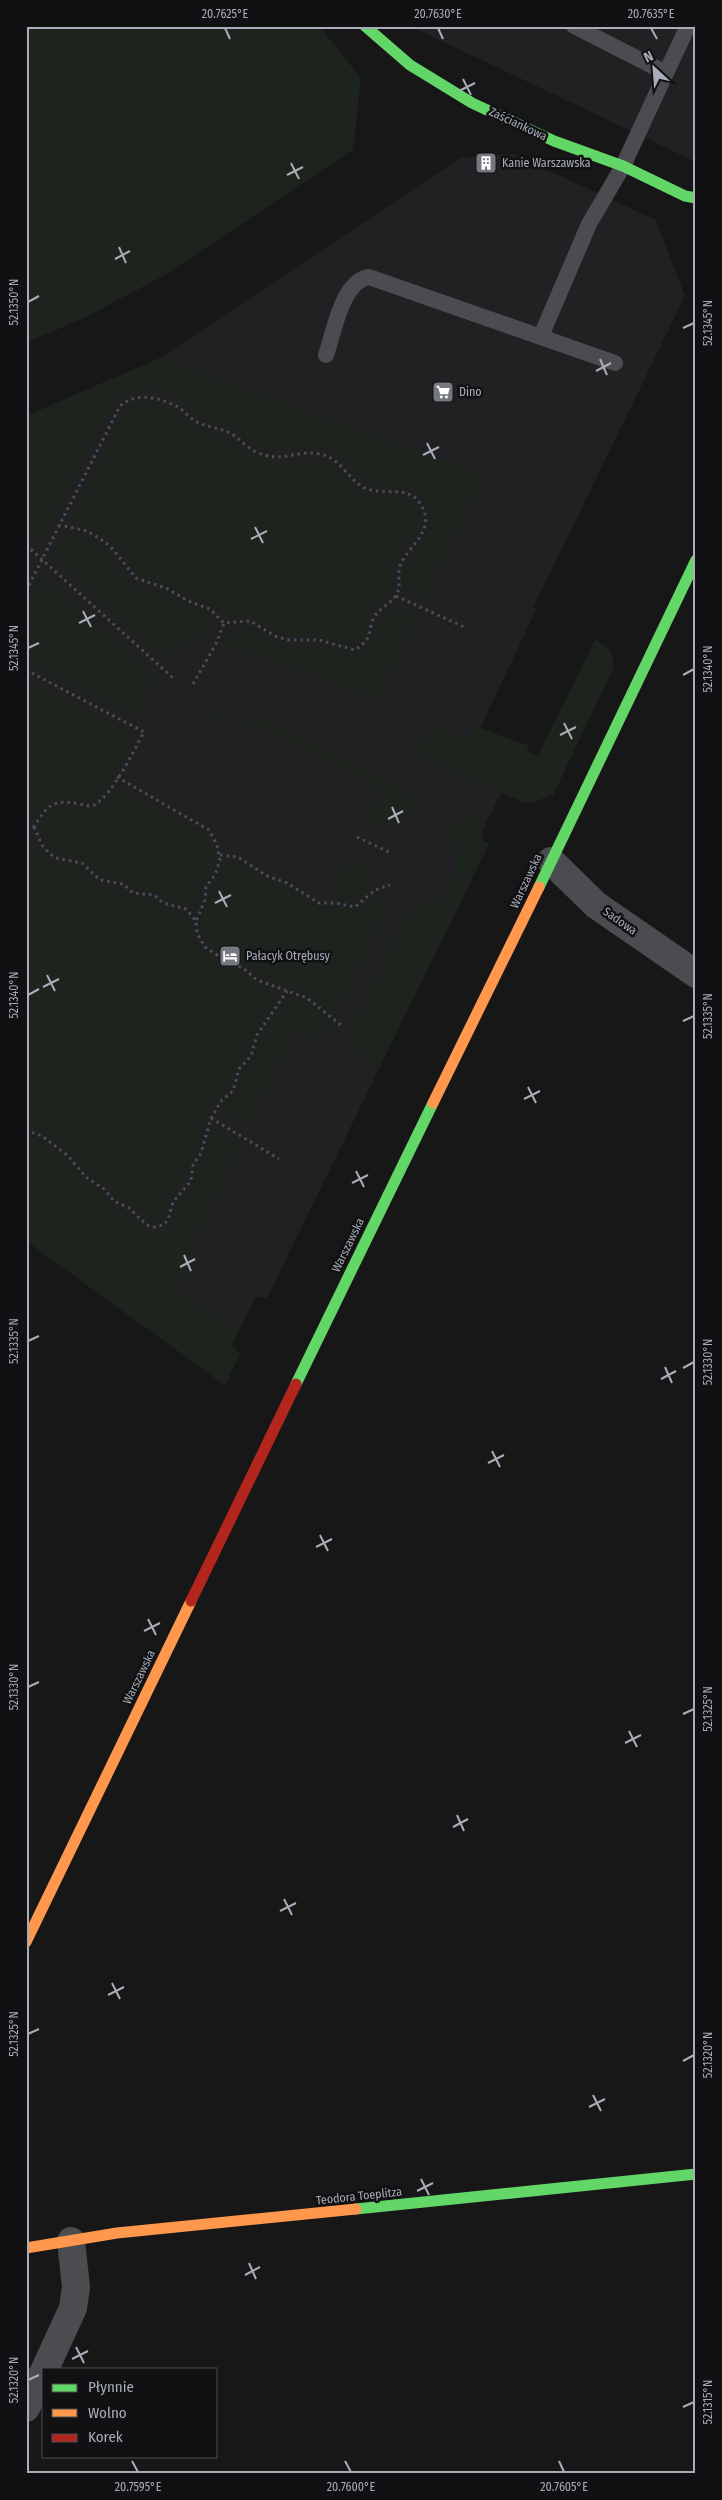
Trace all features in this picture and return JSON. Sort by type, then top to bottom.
[{"type":"main road","name":"Zaściankowa","points":[[365,26],[410,65],[472,103],[554,141],[623,166],[692,201]]},
{"type":"main road","name":"Warszawska","points":[[26,1942],[696,560]]},
{"type":"main road","name":"Teodora Toeplitza","points":[[26,2248],[117,2233],[696,2174]]},
{"type":"street","name":"Sadowa","points":[[551,861],[596,905],[696,974]]},
{"type":"street","points":[[45,2368],[73,2308],[76,2287],[71,2241]]},
{"type":"street","points":[[26,2408],[42,2374]]},
{"type":"lane","points":[[574,26],[666,73]]},
{"type":"lane","points":[[541,336],[589,224],[623,166],[688,26]]},
{"type":"lane","points":[[326,356],[347,291],[355,282],[369,276],[615,363]]},
{"type":"path","points":[[26,591],[120,406],[129,398],[146,396],[177,407],[198,422],[230,433],[253,450],[272,458],[285,459],[309,453],[323,455],[334,460],[366,488],[397,492],[415,497],[423,510],[424,519],[423,531],[419,541],[401,563],[398,573],[399,589],[396,596],[374,616],[368,639],[355,650],[319,640],[289,640],[275,636],[250,621],[224,623],[210,609],[188,601],[163,587],[136,578],[113,550],[99,538],[87,531],[60,525]]},
{"type":"path","points":[[26,546],[173,678]]},
{"type":"path","points":[[396,596],[464,627]]},
{"type":"path","points":[[193,684],[217,642],[224,623]]},
{"type":"path","points":[[26,670],[144,732],[118,777],[102,798],[89,806],[70,802],[56,803],[48,806],[34,827]]},
{"type":"path","points":[[118,777],[209,830],[213,835],[220,855],[215,875],[206,887],[205,900],[196,921],[197,933],[205,947],[228,962],[243,968],[257,980],[307,998],[342,1026]]},
{"type":"path","points":[[26,827],[34,827]]},
{"type":"path","points":[[34,827],[42,846],[56,858],[82,863],[100,880],[123,884],[133,893],[154,895],[164,902],[186,909],[196,921]]},
{"type":"path","points":[[357,837],[391,853]]},
{"type":"path","points":[[220,855],[238,856],[267,876],[287,883],[319,903],[336,903],[355,907],[375,890],[390,885]]},
{"type":"path","points":[[26,1130],[42,1136],[75,1162],[87,1178],[104,1189],[114,1201],[122,1203],[147,1225],[154,1227],[163,1225],[168,1220],[174,1202],[191,1181],[194,1165],[201,1153],[211,1118],[222,1100],[233,1091],[239,1069],[252,1056],[258,1035],[287,991]]},
{"type":"path","points":[[211,1118],[279,1158]]},
{"type":"shaded area","points":[[26,26],[319,26],[361,78],[353,150],[165,275],[88,316],[26,343]]},
{"type":"shaded area","points":[[410,26],[696,26],[696,162]]},
{"type":"shaded area","name":"Pałacyk Otrębusy","points":[[513,154],[656,220],[685,296],[473,731],[533,753],[515,789],[503,790],[481,833],[483,840],[489,844],[267,1298],[256,1297],[232,1345],[240,1354],[225,1385],[26,1241],[26,416],[160,358],[462,157]]},
{"type":"shaded area","points":[[160,358],[485,476],[425,599],[409,589],[403,581],[401,571],[427,534],[428,516],[425,504],[416,492],[402,487],[379,486],[365,482],[356,475],[340,456],[329,450],[310,448],[282,451],[264,450],[251,444],[232,427],[206,421],[174,397],[156,390],[147,389],[129,392],[113,402],[47,533],[36,543],[26,534],[26,416]]},
{"type":"shaded area","points":[[142,402],[158,405],[172,411],[200,428],[265,458],[280,463],[315,461],[329,464],[361,491],[400,497],[413,502],[420,516],[420,525],[413,539],[397,559],[393,570],[392,593],[374,609],[363,640],[355,646],[323,638],[286,635],[274,631],[252,616],[232,617],[200,599],[139,576],[108,538],[95,529],[70,522],[124,411],[132,405]]},
{"type":"shaded area","points":[[62,532],[83,538],[108,552],[128,577],[140,586],[139,591],[151,595],[152,590],[208,612],[213,618],[208,639],[194,633],[179,648],[159,655],[52,555]]},
{"type":"shaded area","points":[[43,575],[158,678],[136,718],[26,660],[26,608]]},
{"type":"shaded area","points":[[533,605],[536,610],[480,728],[529,746],[527,751],[538,755],[595,640],[609,650],[614,667],[553,795],[531,803],[522,802],[422,758],[417,751],[432,723],[469,739]]},
{"type":"shaded area","points":[[402,608],[418,614],[378,698],[225,645],[237,628],[252,626],[271,641],[284,645],[285,652],[296,652],[296,645],[301,645],[357,654],[370,645],[378,623],[383,616],[390,611]]},
{"type":"shaded area","points":[[26,681],[134,733],[115,776],[99,798],[87,803],[65,799],[51,800],[42,806],[30,823],[26,822]]},
{"type":"shaded area","points":[[218,714],[254,725],[261,717],[405,790],[412,796],[414,809],[408,818],[388,828],[366,820],[382,790],[262,728],[259,734],[232,722],[203,720],[206,716]]},
{"type":"shaded area","points":[[115,787],[209,835],[216,854],[216,860],[199,895],[195,913],[168,899],[159,892],[134,891],[117,879],[104,879],[81,859],[57,857],[51,851],[39,827],[41,819],[50,809],[63,805],[93,810],[106,801]]},
{"type":"shaded area","points":[[471,814],[482,818],[485,825],[481,833],[483,840],[489,844],[379,1068],[344,1042],[399,927],[407,915],[443,896],[452,884],[456,861],[449,827],[453,822]]},
{"type":"shaded area","points":[[26,833],[31,835],[42,854],[51,861],[63,866],[74,864],[81,867],[95,882],[104,887],[116,886],[128,895],[137,898],[153,898],[167,909],[189,915],[192,921],[193,939],[203,951],[226,967],[251,978],[262,988],[274,989],[277,998],[255,1033],[252,1046],[234,1072],[232,1084],[211,1105],[203,1123],[201,1139],[191,1158],[187,1177],[169,1199],[166,1216],[157,1222],[148,1221],[131,1205],[118,1199],[109,1188],[90,1175],[76,1158],[48,1135],[26,1125]]},
{"type":"shaded area","points":[[349,857],[368,867],[373,884],[354,902],[343,902],[338,899],[333,889]]},
{"type":"shaded area","points":[[223,859],[247,865],[269,882],[287,886],[312,905],[340,907],[356,912],[380,892],[383,907],[378,931],[336,1017],[309,996],[226,958],[203,937],[200,922],[202,911],[209,899],[213,883],[221,873]]},
{"type":"shaded area","points":[[288,996],[306,1001],[332,1021],[321,1040],[295,1029],[249,1127],[218,1110],[223,1102],[236,1094],[241,1075],[257,1052],[261,1035]]},
{"type":"shaded area","points":[[210,1127],[240,1146],[195,1243],[198,1252],[176,1289],[238,1332],[232,1345],[240,1354],[225,1385],[26,1241],[26,1134],[43,1139],[75,1166],[82,1178],[102,1192],[111,1204],[144,1227],[164,1233],[178,1202],[194,1182],[195,1168],[211,1139]]},
{"type":"traffic: fast","points":[[365,26],[410,65],[472,103],[554,141],[623,166],[685,196],[696,198]]},
{"type":"traffic: fast","points":[[539,887],[696,560]]},
{"type":"traffic: fast","points":[[296,1384],[433,1103]]},
{"type":"traffic: fast","points":[[356,2209],[696,2174]]},
{"type":"traffic: slow","points":[[433,1103],[539,887]]},
{"type":"traffic: slow","points":[[26,1942],[191,1601]]},
{"type":"traffic: slow","points":[[26,2248],[117,2233],[356,2209]]},
{"type":"traffic: jam","points":[[191,1601],[296,1384]]},
{"type":"place","name":"Kanie Warszawska","points":[[486,163]]},
{"type":"place","name":"Dino","points":[[443,392]]},
{"type":"place","name":"Pałacyk Otrębusy","points":[[230,956]]}]
